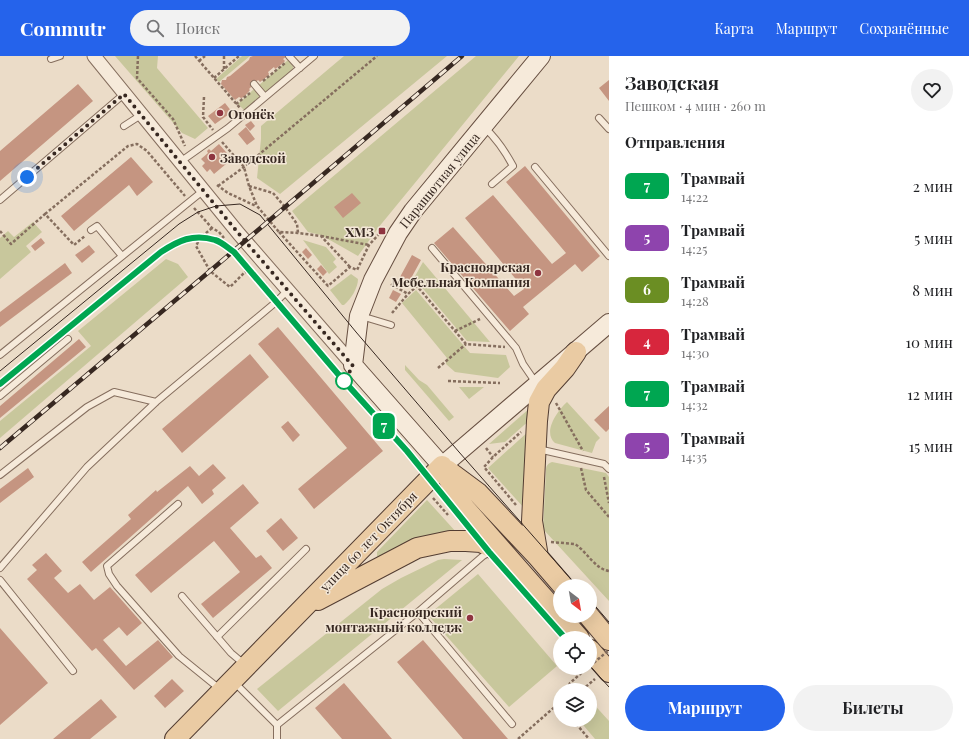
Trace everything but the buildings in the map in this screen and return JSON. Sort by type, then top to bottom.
[{"type":"main road","name":"Парашютная улица","points":[[353,366],[359,316],[373,280],[398,233],[413,211],[541,56]]},
{"type":"main road","name":"улица 60 лет Октября","points":[[176,739],[442,466],[609,323]]},
{"type":"main road","points":[[559,579],[543,550],[532,521],[537,422],[539,402],[546,389],[576,352]]},
{"type":"main road","points":[[353,366],[442,466],[478,493],[543,550]]},
{"type":"main road","points":[[442,466],[462,505],[500,552],[573,631]]},
{"type":"main road","points":[[305,606],[335,592],[417,548],[450,541],[466,541],[481,542],[500,552]]},
{"type":"main road","points":[[595,623],[609,640]]},
{"type":"main road","points":[[597,665],[602,675]]},
{"type":"street","points":[[94,56],[141,115],[184,158],[208,186],[288,290],[353,366]]},
{"type":"lane","points":[[52,59],[60,56]]},
{"type":"lane","points":[[289,56],[300,68]]},
{"type":"lane","points":[[184,158],[228,128],[314,56]]},
{"type":"lane","points":[[254,84],[265,97]]},
{"type":"lane","points":[[0,200],[17,188],[124,94]]},
{"type":"lane","points":[[124,126],[141,115]]},
{"type":"lane","points":[[599,118],[609,129]]},
{"type":"lane","points":[[483,126],[490,132],[506,153],[513,166],[492,184]]},
{"type":"lane","points":[[535,167],[609,256]]},
{"type":"lane","points":[[0,355],[208,186]]},
{"type":"lane","points":[[92,230],[97,226],[122,256]]},
{"type":"lane","points":[[432,248],[516,348],[523,364],[537,385]]},
{"type":"lane","points":[[0,568],[87,466],[156,402],[288,290]]},
{"type":"lane","points":[[359,316],[390,325]]},
{"type":"lane","points":[[0,396],[68,338]]},
{"type":"lane","points":[[0,475],[87,407],[114,392],[156,402]]},
{"type":"lane","points":[[536,448],[583,459],[607,467]]},
{"type":"lane","points":[[178,504],[107,566],[109,574],[117,586],[179,656],[227,686],[277,724]]},
{"type":"lane","points":[[217,637],[306,549]]},
{"type":"lane","points":[[277,724],[418,612],[482,556],[500,552]]},
{"type":"lane","points":[[0,580],[73,671]]},
{"type":"lane","points":[[182,596],[231,653],[246,666]]},
{"type":"lane","points":[[418,612],[512,724]]},
{"type":"lane","points":[[277,724],[277,739]]},
{"type":"path","points":[[138,56],[137,78],[173,119],[184,158]]},
{"type":"path","points":[[195,56],[245,114]]},
{"type":"path","points":[[199,61],[205,56]]},
{"type":"path","points":[[224,56],[224,69]]},
{"type":"path","points":[[214,78],[239,56]]},
{"type":"path","points":[[218,186],[244,167],[377,56]]},
{"type":"path","points":[[204,97],[203,117],[244,167],[249,186],[257,206],[279,232],[328,286],[350,267]]},
{"type":"path","points":[[0,231],[10,244],[128,146],[137,144],[147,151],[176,185]]},
{"type":"path","points":[[208,186],[218,186],[228,193],[257,206]]},
{"type":"path","points":[[249,186],[273,193],[285,206],[297,224],[298,233]]},
{"type":"path","points":[[198,212],[212,228],[219,232],[224,238]]},
{"type":"path","points":[[45,214],[74,245],[92,230]]},
{"type":"path","points":[[212,228],[200,238],[196,246],[210,271],[230,287],[245,272],[256,273]]},
{"type":"path","points":[[320,236],[350,267],[357,270],[369,245],[382,230]]},
{"type":"path","points":[[279,232],[320,236],[369,245]]},
{"type":"path","points":[[251,267],[260,277]]},
{"type":"path","points":[[264,282],[268,294],[268,307]]},
{"type":"path","points":[[392,284],[408,294]]},
{"type":"path","points":[[392,313],[417,286],[466,344]]},
{"type":"path","points":[[455,331],[488,315]]},
{"type":"path","points":[[438,368],[466,344],[516,348]]},
{"type":"path","points":[[448,381],[500,383]]},
{"type":"path","points":[[554,401],[583,450],[581,468],[586,490],[609,517]]},
{"type":"path","points":[[519,509],[484,467],[525,428]]},
{"type":"path","points":[[486,448],[493,458]]},
{"type":"path","points":[[607,467],[604,473],[609,503]]},
{"type":"path","points":[[543,550],[575,544],[598,567],[609,571]]},
{"type":"path","points":[[597,660],[609,650]]},
{"type":"path","points":[[570,683],[579,675]]},
{"type":"path","points":[[591,683],[602,675]]},
{"type":"path","points":[[518,739],[553,709]]},
{"type":"path","points":[[579,727],[589,739]]},
{"type":"green space","points":[[115,56],[158,56],[157,68],[208,128],[195,139],[182,133]]},
{"type":"green space","points":[[242,56],[250,56],[219,82],[216,79]]},
{"type":"green space","points":[[344,56],[447,56],[280,194],[257,178],[261,126]]},
{"type":"green space","points":[[476,56],[519,56],[378,228],[358,256],[321,235],[308,232],[292,211]]},
{"type":"green space","points":[[288,60],[293,66],[293,70],[267,92],[263,92],[258,86]]},
{"type":"green space","points":[[254,89],[259,95],[259,99],[245,111],[238,104]]},
{"type":"green space","points":[[33,222],[42,232],[26,246],[31,252],[0,279],[0,238],[8,231],[14,237]]},
{"type":"green space","points":[[303,240],[326,247],[336,259],[333,262],[337,267],[329,274]]},
{"type":"green space","points":[[166,259],[178,264],[188,277],[0,438],[0,421],[91,346],[78,331]]},
{"type":"green space","points":[[423,262],[490,342],[467,341],[414,278]]},
{"type":"green space","points":[[351,274],[358,279],[357,286],[349,300],[342,305],[330,290]]},
{"type":"green space","points":[[416,290],[470,353],[506,355],[510,367],[498,378],[455,372],[446,364],[447,358],[402,303]]},
{"type":"green space","points":[[405,365],[419,380],[427,385],[454,417],[449,421],[405,370]]},
{"type":"green space","points":[[459,387],[484,387],[469,399]]},
{"type":"green space","points":[[567,402],[600,438],[596,442],[592,453],[555,443],[551,438],[550,433],[553,421]]},
{"type":"green space","points":[[530,408],[531,419],[505,442],[489,444]]},
{"type":"green space","points":[[530,430],[525,509],[488,468]]},
{"type":"green space","points":[[552,462],[606,473],[609,477],[609,601],[597,588],[597,579],[589,579],[543,529],[546,468],[548,464]]},
{"type":"green space","points":[[427,500],[457,533],[377,558],[377,552]]},
{"type":"green space","points":[[438,560],[462,560],[278,711],[257,689],[382,589]]},
{"type":"green space","points":[[478,574],[553,661],[553,669],[509,707],[428,615]]},
{"type":"green space","points":[[597,708],[609,721],[609,739],[595,739],[585,727],[597,727]]},
{"type":"tram line","points":[[0,371],[179,224],[198,212],[216,206],[240,204],[260,215],[356,332],[571,579]]},
{"type":"tram line","name":"7","points":[[0,384],[161,252],[177,242],[192,237],[216,240],[234,252],[268,294],[407,451],[489,552],[559,631]]},
{"type":"tram line","points":[[0,384],[161,252],[186,239],[200,237],[218,241],[234,253],[344,381],[407,451],[489,552],[559,631]]},
{"type":"tram line","points":[[597,608],[609,622]]},
{"type":"tram line","points":[[597,674],[609,687]]},
{"type":"railway","points":[[0,448],[462,56]]},
{"type":"place","name":"Огонёк","points":[[220,113]]},
{"type":"place","name":"Заводской","points":[[212,157]]},
{"type":"place","name":"ХМЗ","points":[[382,231]]},
{"type":"place","name":"Красноярская Мебельная Компания","points":[[538,273]]},
{"type":"place","name":"Красноярский монтажный колледж","points":[[470,618]]},
{"type":"route","points":[[27,177],[124,94],[239,234],[353,366],[344,381]]}]
